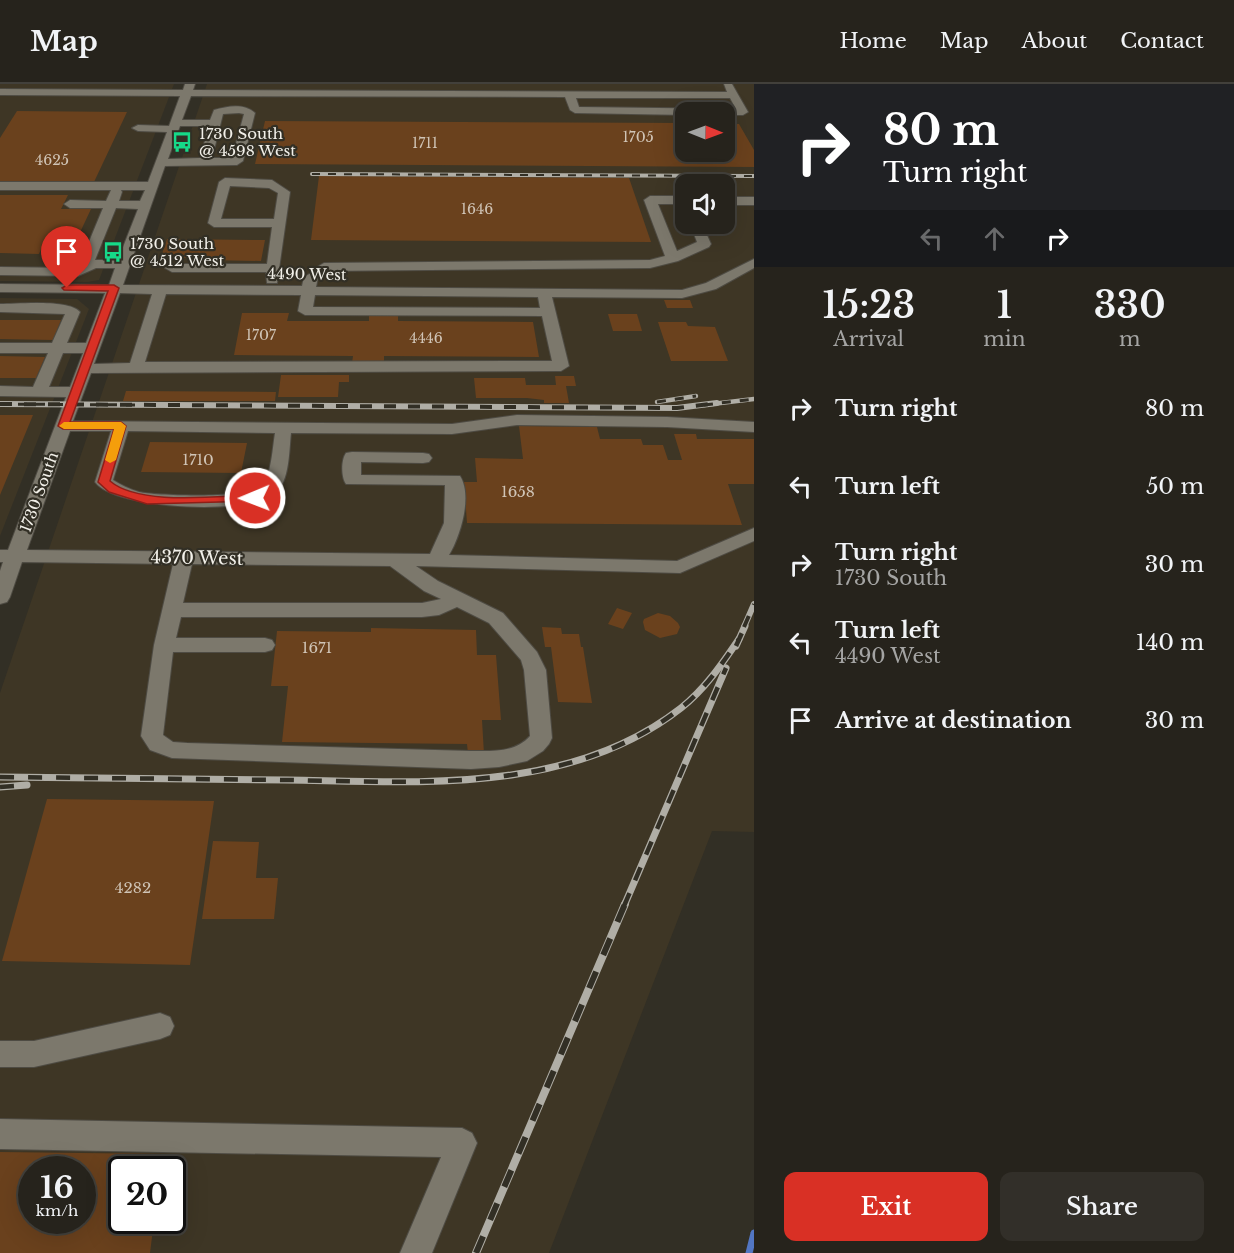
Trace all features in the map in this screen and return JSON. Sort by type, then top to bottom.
[{"type":"street","points":[[623,84],[628,95]]},
{"type":"street","points":[[569,94],[575,110],[743,112],[728,84]]},
{"type":"street","points":[[0,92],[68,92],[96,88],[280,88],[486,89],[569,94],[734,95]]},
{"type":"street","name":"1730 South","points":[[0,597],[8,556],[63,426],[188,88]]},
{"type":"street","points":[[61,104],[68,92]]},
{"type":"street","points":[[160,163],[232,162],[239,159],[250,113],[243,110],[218,112],[205,162]]},
{"type":"street","points":[[138,128],[215,123]]},
{"type":"street","points":[[271,290],[281,224],[284,192],[272,184],[225,182],[214,223],[281,224]]},
{"type":"street","points":[[0,186],[152,186]]},
{"type":"street","points":[[0,270],[78,272],[91,262],[116,192]]},
{"type":"street","points":[[673,258],[650,200],[675,200]]},
{"type":"street","points":[[735,201],[754,201]]},
{"type":"street","points":[[70,204],[145,205]]},
{"type":"street","points":[[549,312],[305,311],[311,274],[324,267],[650,264],[673,258],[704,244],[700,234]]},
{"type":"street","points":[[91,262],[123,264]]},
{"type":"street","name":"4490 West","points":[[0,288],[682,294],[699,291],[754,263]]},
{"type":"street","points":[[172,267],[273,268]]},
{"type":"street","points":[[324,267],[336,275],[335,291]]},
{"type":"street","points":[[136,367],[160,289]]},
{"type":"street","points":[[84,369],[561,366],[544,293]]},
{"type":"street","points":[[0,308],[72,310],[73,314],[39,391]]},
{"type":"street","points":[[0,348],[92,348]]},
{"type":"street","points":[[0,391],[76,392]]},
{"type":"street","points":[[63,426],[452,429],[517,420],[667,422],[754,427]]},
{"type":"street","points":[[121,426],[104,482],[113,489],[147,500],[255,498],[269,490],[276,477],[284,427]]},
{"type":"street","points":[[423,458],[352,457],[352,480],[454,480],[456,520],[448,542],[435,561]]},
{"type":"street","name":"4370 West","points":[[8,556],[435,561],[680,567],[754,534]]},
{"type":"street","points":[[183,558],[164,645],[152,736],[156,742],[166,748],[187,753],[471,760],[515,756],[535,747],[541,738],[532,661],[496,618],[430,586],[395,561]]},
{"type":"street","points":[[171,610],[422,610],[439,608],[457,599]]},
{"type":"street","points":[[164,645],[265,645]]},
{"type":"street","points":[[0,1054],[34,1054],[160,1026]]},
{"type":"street","points":[[0,1134],[462,1143],[416,1253]]},
{"type":"shaded area","points":[[0,84],[174,84],[99,280],[88,282],[0,281]]},
{"type":"shaded area","points":[[207,84],[754,84],[754,832],[712,831],[549,1253],[0,1253],[0,693]]},
{"type":"shaded area","points":[[0,298],[77,299],[89,309],[0,536]]},
{"type":"building","points":[[17,111],[127,112],[94,182],[0,182],[0,138]]},
{"type":"building","points":[[265,121],[675,123],[675,162],[735,162],[735,124],[739,124],[754,150],[754,167],[255,164]]},
{"type":"building","points":[[319,176],[629,178],[651,242],[311,240]]},
{"type":"building","points":[[0,195],[68,195],[61,209],[91,209],[76,241],[81,241],[78,248],[42,247],[39,254],[0,253]]},
{"type":"building","points":[[167,239],[265,240],[261,261],[208,260],[208,258],[184,258],[185,255],[162,254]]},
{"type":"building","points":[[664,300],[690,300],[693,308],[667,308]]},
{"type":"building","points":[[242,313],[289,313],[287,321],[369,321],[369,314],[398,314],[398,321],[533,322],[539,357],[384,356],[384,363],[352,363],[353,356],[234,355]]},
{"type":"building","points":[[608,314],[637,314],[642,331],[613,331]]},
{"type":"building","points":[[0,320],[61,320],[53,340],[0,339]]},
{"type":"building","points":[[658,322],[686,322],[688,326],[715,327],[728,361],[671,361]]},
{"type":"building","points":[[0,356],[45,357],[36,378],[0,378]]},
{"type":"building","points":[[281,375],[349,375],[349,382],[339,382],[338,397],[278,397]]},
{"type":"building","points":[[555,376],[574,376],[576,386],[566,386],[569,403],[544,403],[544,400],[527,398],[476,398],[474,378],[525,378],[526,385],[556,385]]},
{"type":"building","points":[[126,391],[276,392],[275,401],[123,401]]},
{"type":"building","points":[[0,415],[33,415],[0,495]]},
{"type":"building","points":[[519,426],[597,427],[600,439],[641,439],[643,445],[663,445],[668,460],[682,460],[674,434],[696,434],[697,439],[754,439],[754,484],[728,484],[742,525],[467,523],[464,482],[477,482],[475,458],[523,459]]},
{"type":"building","points":[[150,442],[247,443],[241,473],[141,472]]},
{"type":"building","points":[[617,608],[632,613],[623,629],[608,624]]},
{"type":"building","points":[[658,613],[670,616],[678,623],[680,627],[677,634],[660,638],[645,630],[644,619]]},
{"type":"building","points":[[542,627],[561,628],[562,634],[579,634],[592,703],[558,702],[551,647],[545,647]]},
{"type":"building","points":[[371,628],[476,630],[477,655],[496,655],[501,720],[482,720],[484,754],[468,754],[467,744],[282,742],[288,686],[271,686],[277,631],[371,632]]},
{"type":"building","points":[[47,799],[214,801],[190,965],[2,961]]},
{"type":"building","points":[[213,841],[259,842],[256,878],[278,878],[274,919],[202,919]]},
{"type":"building","points":[[0,1152],[164,1154],[164,1156],[108,1156],[108,1234],[152,1234],[150,1253],[0,1253]]},
{"type":"waterway","points":[[749,1253],[754,1233]]},
{"type":"railway","points":[[312,174],[754,176]]},
{"type":"railway","points":[[657,402],[696,396]]},
{"type":"railway","points":[[704,405],[754,399]]},
{"type":"railway","points":[[142,405],[0,404],[677,408],[717,403]]},
{"type":"railway","points":[[744,627],[754,604]]},
{"type":"railway","points":[[736,646],[745,626]]},
{"type":"railway","points":[[0,777],[389,782],[492,777],[542,770],[591,756],[638,736],[681,708],[720,667],[739,639]]},
{"type":"railway","points":[[624,906],[726,668]]},
{"type":"railway","points":[[0,787],[27,785]]},
{"type":"railway","points":[[476,1253],[625,904]]},
{"type":"slow traffic","points":[[64,426],[121,426],[110,460]]},
{"type":"place","name":"1730 South @ 4598 West","points":[[182,142]]},
{"type":"place","name":"1730 South @ 4512 West","points":[[113,252]]},
{"type":"route","points":[[67,288],[114,288],[63,426],[121,426],[104,482],[113,489],[132,497],[147,500],[255,498]]}]
